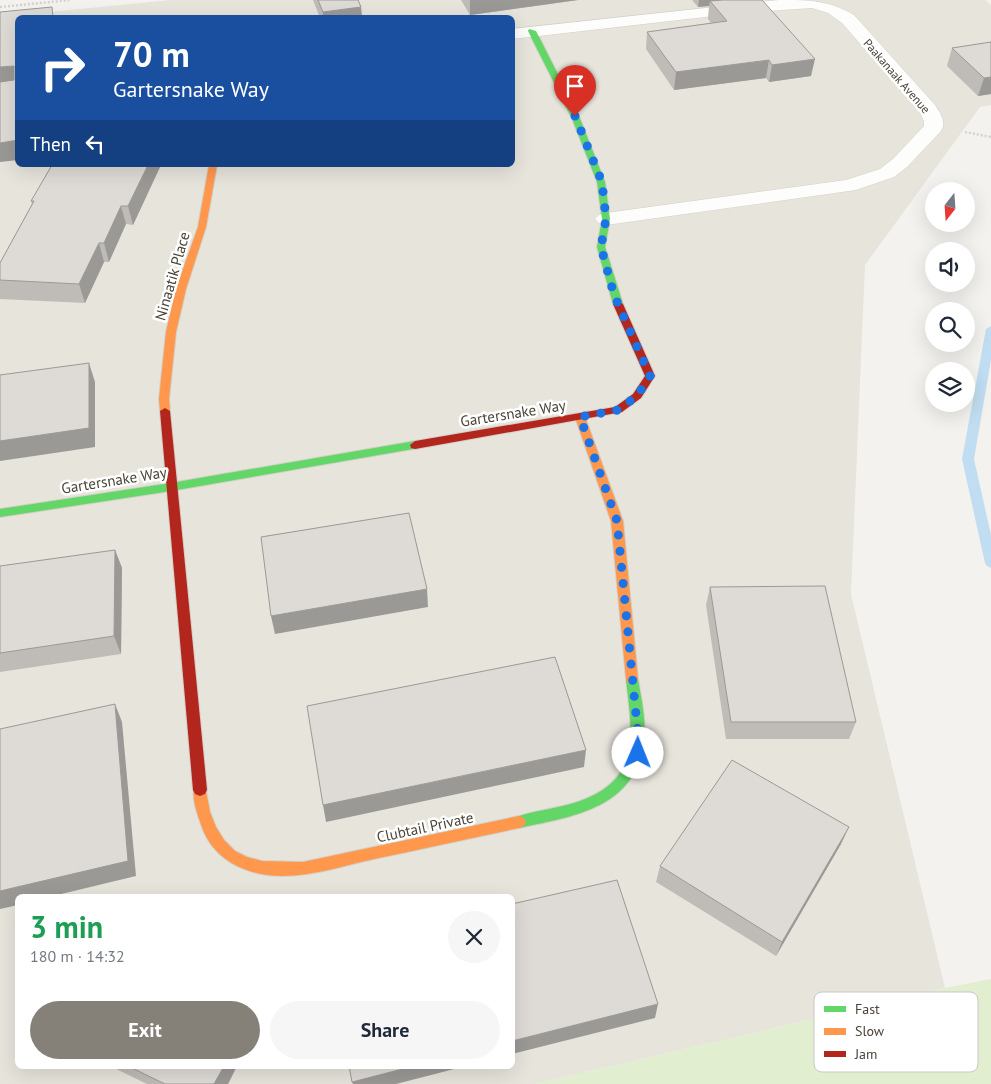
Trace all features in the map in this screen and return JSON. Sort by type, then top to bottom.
[{"type":"street","name":"Paakanaak Avenue","points":[[515,34],[748,7],[813,3],[834,9],[848,19],[928,109],[934,121],[934,127],[900,163],[887,173],[849,186],[606,219]]},
{"type":"street","name":"Gartersnake Way","points":[[0,513],[171,487],[580,417],[618,410],[637,396],[650,376],[614,295],[601,247],[606,219],[602,182],[575,116],[532,32]]},
{"type":"street","name":"Ninaatik Place","points":[[171,487],[164,399],[171,332],[181,289],[202,227],[213,167]]},
{"type":"street","name":"Clubtail Private","points":[[171,487],[177,523],[202,807],[209,830],[219,845],[232,857],[253,867],[281,871],[303,868],[577,809],[602,800],[617,789],[627,777],[638,753],[638,735],[617,521],[580,417]]},
{"type":"path","points":[[0,7],[70,0]]},
{"type":"shaded area","points":[[170,0],[985,0],[991,5],[991,105],[980,107],[865,265],[851,594],[945,988],[928,992],[814,992],[814,1019],[535,1084],[0,1084],[0,17],[15,16],[15,167],[515,167],[515,15],[20,15]]},
{"type":"green space","points":[[991,979],[991,1084],[535,1084],[814,1019],[814,1072],[978,1072],[978,992],[928,992]]},
{"type":"building","points":[[318,0],[358,0],[361,7],[323,12]]},
{"type":"building","points":[[762,0],[815,59],[772,65],[769,60],[676,72],[647,32],[727,21],[710,1]]},
{"type":"building","points":[[52,7],[53,15],[15,15],[15,140],[0,143],[0,82],[14,80],[14,66],[0,67],[0,12]]},
{"type":"building","points":[[991,42],[991,77],[984,78],[952,48]]},
{"type":"building","points":[[51,167],[147,167],[128,206],[121,206],[104,243],[99,243],[79,284],[0,280],[0,263],[34,201],[31,201]]},
{"type":"building","points":[[89,363],[89,428],[0,441],[0,375]]},
{"type":"building","points":[[409,513],[427,589],[271,616],[261,537]]},
{"type":"building","points":[[115,550],[114,636],[0,653],[0,566]]},
{"type":"building","points":[[825,586],[856,722],[731,722],[710,587]]},
{"type":"building","points":[[555,657],[586,750],[323,805],[307,706]]},
{"type":"building","points":[[115,704],[128,861],[0,891],[0,729]]},
{"type":"building","points":[[732,760],[849,827],[782,942],[660,866]]},
{"type":"building","points":[[617,880],[658,1004],[515,1040],[515,903]]},
{"type":"building","points":[[134,1069],[222,1069],[214,1084],[165,1084]]},
{"type":"building","points":[[350,1069],[402,1069],[352,1082]]},
{"type":"waterway","points":[[991,329],[968,459],[991,563]]},
{"type":"traffic: fast","points":[[532,31],[575,116],[601,182],[606,219],[601,247],[618,304]]},
{"type":"traffic: fast","points":[[0,513],[171,487],[415,445]]},
{"type":"traffic: fast","points":[[519,822],[560,813],[598,800],[613,790],[626,776],[634,759],[638,736],[632,679]]},
{"type":"traffic: slow","points":[[165,411],[164,399],[171,332],[181,289],[202,227],[213,167]]},
{"type":"traffic: slow","points":[[580,417],[617,521],[632,679]]},
{"type":"traffic: slow","points":[[200,790],[210,830],[219,844],[231,855],[245,863],[281,869],[303,868],[519,822]]},
{"type":"traffic: jam","points":[[415,445],[618,410],[637,396],[650,376],[618,304]]},
{"type":"traffic: jam","points":[[165,411],[200,790]]},
{"type":"route","points":[[575,116],[602,182],[606,219],[601,247],[614,295],[637,343],[650,376],[637,396],[618,410],[580,417],[617,521],[624,578],[638,753]]}]
